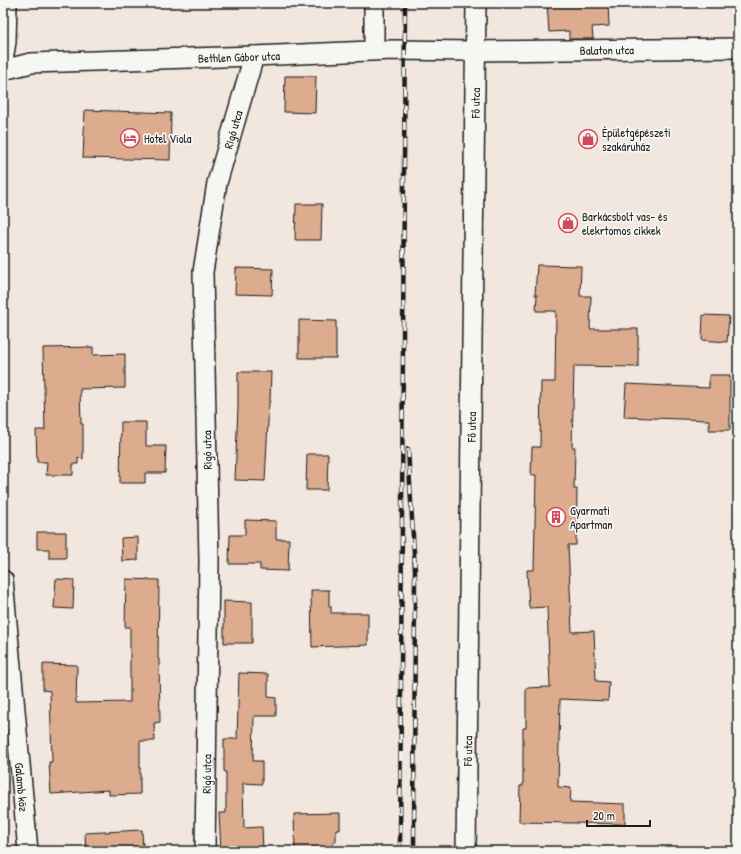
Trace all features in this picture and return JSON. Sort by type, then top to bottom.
[{"type":"street","points":[[3,60],[6,42],[7,3]]},
{"type":"street","points":[[374,3],[374,50]]},
{"type":"street","name":"Fő utca","points":[[466,851],[476,3]]},
{"type":"street","name":"Balaton utca","points":[[475,51],[738,48]]},
{"type":"street","name":"Bethlen Gábor utca","points":[[3,70],[31,63],[254,56],[374,50],[475,51]]},
{"type":"street","name":"Rigó utca","points":[[205,851],[209,561],[203,272],[217,183],[254,56]]},
{"type":"street","name":"Galamb köz","points":[[3,580],[28,851]]},
{"type":"building","points":[[547,3],[608,3],[609,26],[592,27],[593,39],[569,39],[569,31],[549,32]]},
{"type":"building","points":[[285,76],[316,76],[315,113],[284,112]]},
{"type":"building","points":[[85,110],[171,113],[170,160],[83,158]]},
{"type":"building","points":[[296,204],[322,204],[321,240],[295,240]]},
{"type":"building","points":[[537,265],[581,266],[580,296],[591,296],[590,329],[638,329],[638,367],[574,366],[572,447],[575,447],[574,489],[577,489],[576,545],[568,545],[572,632],[594,631],[596,681],[609,682],[608,701],[560,699],[558,787],[571,788],[570,802],[625,804],[625,824],[519,822],[520,786],[523,786],[523,728],[526,728],[526,688],[550,687],[547,607],[529,608],[527,570],[534,570],[536,475],[531,475],[532,447],[540,447],[541,382],[555,382],[556,311],[536,311],[537,295],[535,295]]},
{"type":"building","points":[[236,268],[273,269],[272,295],[235,294]]},
{"type":"building","points":[[703,315],[729,316],[727,342],[702,340]]},
{"type":"building","points":[[299,320],[336,321],[336,358],[299,358]]},
{"type":"building","points":[[93,347],[93,355],[125,354],[125,388],[80,389],[81,424],[83,424],[83,459],[78,458],[78,464],[73,464],[73,475],[46,475],[47,462],[37,462],[36,430],[45,430],[43,348]]},
{"type":"building","points":[[238,372],[271,372],[265,481],[235,480]]},
{"type":"building","points":[[709,375],[730,375],[730,430],[709,430],[709,420],[624,417],[626,384],[709,388]]},
{"type":"building","points":[[121,422],[146,422],[146,446],[166,446],[165,473],[145,473],[145,483],[120,483]]},
{"type":"building","points":[[307,454],[328,454],[327,490],[306,490]]},
{"type":"building","points":[[245,520],[276,521],[276,539],[289,539],[288,571],[260,570],[260,564],[229,564],[230,535],[245,535]]},
{"type":"building","points":[[37,532],[66,532],[66,558],[49,558],[49,549],[37,549]]},
{"type":"building","points":[[138,537],[138,560],[122,561],[121,538]]},
{"type":"building","points":[[56,579],[74,580],[73,609],[54,608]]},
{"type":"building","points":[[126,579],[159,580],[158,659],[160,722],[154,723],[155,741],[140,741],[140,794],[109,795],[109,790],[51,794],[49,762],[52,762],[50,691],[43,690],[43,664],[77,665],[76,703],[130,702],[130,627],[125,627]]},
{"type":"building","points":[[311,590],[329,590],[329,606],[331,606],[331,613],[368,613],[368,645],[312,647]]},
{"type":"building","points":[[224,601],[252,602],[252,643],[224,643]]},
{"type":"building","points":[[239,673],[268,674],[268,697],[276,698],[276,716],[254,716],[253,761],[262,761],[262,784],[243,783],[244,828],[262,827],[263,851],[221,851],[219,813],[226,813],[224,739],[237,739]]},
{"type":"building","points":[[340,813],[340,830],[336,829],[336,842],[333,842],[333,851],[295,851],[294,814]]},
{"type":"building","points":[[142,830],[143,851],[86,851],[85,833]]},
{"type":"railway","points":[[400,851],[405,3]]},
{"type":"railway","points":[[408,449],[415,571],[414,851]]},
{"type":"place","name":"Hotel Viola","points":[[130,138]]},
{"type":"place","name":"Épületgépészeti szakáruház","points":[[588,139]]},
{"type":"place","name":"Barkácsbolt vas- és elekrtomos cikkek","points":[[568,223]]},
{"type":"place","name":"Gyarmati Apartman","points":[[556,517]]}]
